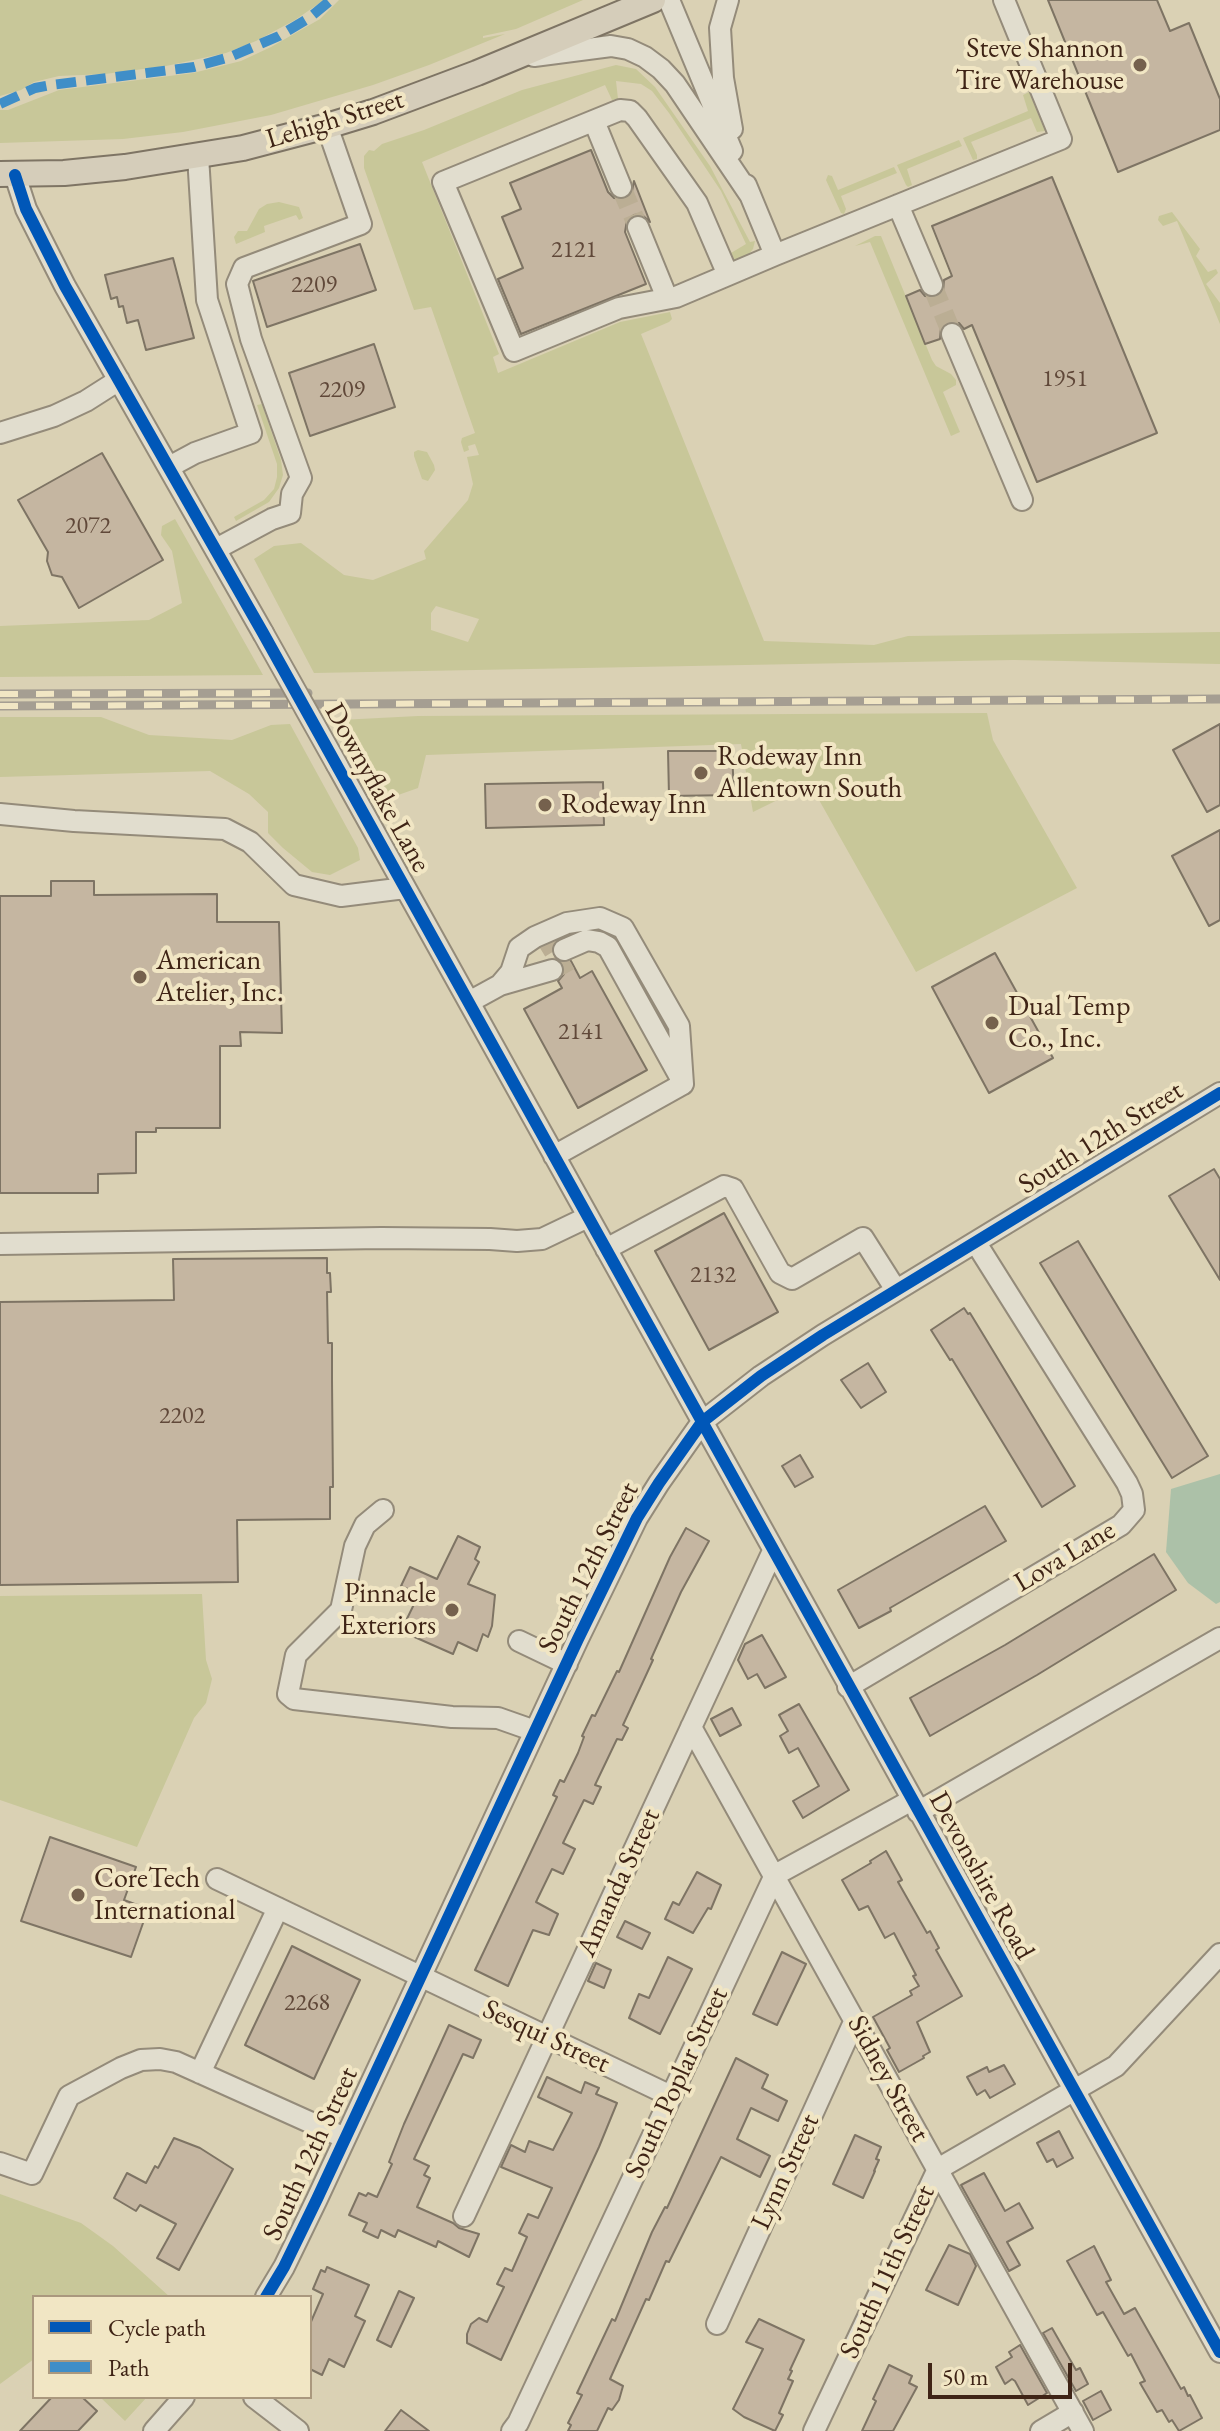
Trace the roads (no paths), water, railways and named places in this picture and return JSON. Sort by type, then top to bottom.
[{"type":"main road","name":"Lehigh Street","points":[[8,174],[125,167],[243,148],[327,126],[503,63],[653,0]]},
{"type":"street","points":[[669,0],[775,255]]},
{"type":"street","points":[[728,0],[720,28],[723,78],[731,128],[750,195]]},
{"type":"street","points":[[728,275],[697,203],[630,111],[620,110],[443,182],[514,351],[619,308],[676,297],[1061,139],[1004,0]]},
{"type":"street","points":[[503,63],[611,46],[645,57],[675,84],[750,195]]},
{"type":"street","points":[[594,121],[621,187]]},
{"type":"street","points":[[216,549],[272,519],[290,513],[292,494],[301,478],[251,339],[237,284],[244,268],[361,224],[327,126]]},
{"type":"street","points":[[169,467],[195,453],[251,433],[207,300],[198,156]]},
{"type":"street","name":"Downyflake Lane","points":[[8,174],[65,286],[216,549],[702,1422]]},
{"type":"street","points":[[898,205],[932,285]]},
{"type":"street","points":[[638,227],[667,298]]},
{"type":"street","points":[[952,334],[1022,500]]},
{"type":"street","points":[[0,433],[54,416],[119,380]]},
{"type":"street","points":[[0,814],[225,829],[250,842],[294,885],[341,896],[405,888]]},
{"type":"street","points":[[500,985],[511,972],[519,948],[551,929],[600,918],[623,928],[679,1026],[683,1084]]},
{"type":"street","points":[[469,1002],[555,954],[587,940],[599,942],[608,947],[683,1084]]},
{"type":"street","points":[[554,1156],[683,1084]]},
{"type":"street","name":"South 12th Street","points":[[267,2295],[284,2267],[637,1518],[702,1422],[761,1376],[823,1335],[1220,1093]]},
{"type":"street","points":[[606,1249],[724,1186],[733,1189],[780,1273],[792,1279],[863,1238],[896,1290]]},
{"type":"street","points":[[0,1244],[381,1238],[517,1241],[542,1239],[588,1217]]},
{"type":"street","name":"Lova Lane","points":[[848,1687],[1121,1525],[1134,1510],[1127,1483],[976,1243]]},
{"type":"street","name":"Devonshire Road","points":[[702,1422],[1220,2352]]},
{"type":"street","points":[[383,1510],[365,1525],[355,1546],[341,1610],[296,1655],[288,1694],[294,1699],[452,1717],[498,1718],[535,1731]]},
{"type":"street","name":"Amanda Street","points":[[464,2216],[773,1551]]},
{"type":"street","points":[[775,1875],[915,1806],[1220,1638]]},
{"type":"street","points":[[519,1641],[567,1664]]},
{"type":"street","name":"Sidney Street","points":[[691,1727],[1083,2431]]},
{"type":"street","name":"South Poplar Street","points":[[519,2428],[775,1875]]},
{"type":"street","name":"Sesqui Street","points":[[217,1879],[671,2096]]},
{"type":"street","points":[[200,2073],[278,1908]]},
{"type":"street","name":"South 11th Street","points":[[814,2431],[938,2169],[1116,2066],[1220,1954]]},
{"type":"street","name":"Lynn Street","points":[[717,2324],[855,2020]]},
{"type":"street","points":[[0,2163],[32,2174],[69,2096],[141,2060],[176,2062],[345,2138]]},
{"type":"street","points":[[154,2431],[182,2399]]},
{"type":"street","points":[[257,2399],[298,2431]]},
{"type":"street","points":[[1041,2431],[1073,2412]]},
{"type":"tunnel","points":[[621,187],[638,227]]},
{"type":"tunnel","points":[[932,285],[952,334]]},
{"type":"tunnel","points":[[540,948],[558,937]]},
{"type":"tunnel","points":[[552,970],[570,960]]},
{"type":"railway","points":[[0,694],[308,693]]},
{"type":"railway","points":[[0,706],[1220,699]]},
{"type":"place","name":"Steve Shannon Tire Warehouse","points":[[1140,65]]},
{"type":"place","name":"Rodeway Inn Allentown South","points":[[701,773]]},
{"type":"place","name":"Rodeway Inn","points":[[545,805]]},
{"type":"place","name":"American Atelier, Inc.","points":[[140,977]]},
{"type":"place","name":"Dual Temp Co., Inc.","points":[[992,1023]]},
{"type":"place","name":"Pinnacle Exteriors","points":[[452,1610]]},
{"type":"place","name":"CoreTech International","points":[[78,1895]]}]
